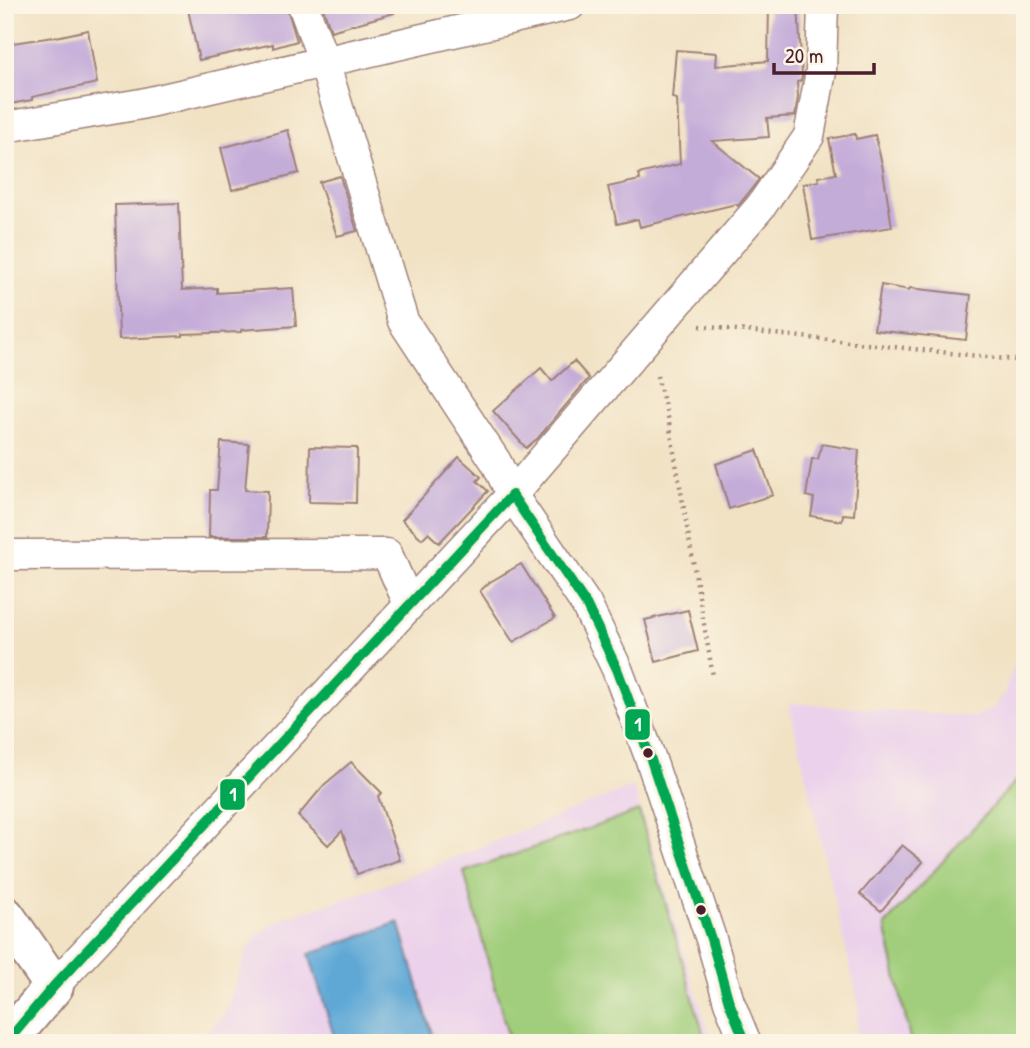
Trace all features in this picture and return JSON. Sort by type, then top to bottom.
[{"type":"street","points":[[303,5],[324,62],[403,321],[496,462],[512,495],[586,604],[617,669],[650,757],[711,939],[729,1002],[747,1043]]},
{"type":"street","points":[[5,127],[141,104],[570,5]]},
{"type":"street","points":[[6,1043],[54,986],[512,495],[761,206],[809,136],[821,71],[823,5]]},
{"type":"street","points":[[5,555],[387,554],[409,604]]},
{"type":"street","points":[[5,916],[54,986]]},
{"type":"path","points":[[713,676],[668,417],[656,373],[652,332],[1025,361]]},
{"type":"shaded area","points":[[1025,632],[1025,1043],[861,1043],[857,1028],[859,1005],[789,703],[976,717],[994,707],[1004,694]]},
{"type":"shaded area","points":[[633,786],[712,1043],[194,1043],[223,1017],[247,951],[269,926],[283,918],[383,886]]},
{"type":"green space","points":[[1025,771],[1025,1043],[911,1043],[885,925]]},
{"type":"green space","points":[[639,811],[706,1043],[510,1043],[464,872]]},
{"type":"water","points":[[399,922],[434,1041],[336,1043],[309,954]]},
{"type":"building","points":[[187,5],[286,5],[297,41],[273,48],[273,44],[199,60]]},
{"type":"building","points":[[322,5],[393,5],[394,13],[331,31]]},
{"type":"building","points":[[769,5],[798,5],[802,76],[801,81],[797,82],[795,116],[767,118],[769,137],[712,141],[759,179],[738,206],[736,204],[640,227],[638,219],[617,224],[608,187],[640,180],[639,174],[680,164],[677,99],[672,98],[676,50],[717,53],[716,66],[768,61]]},
{"type":"building","points":[[88,30],[97,83],[5,105],[5,44]]},
{"type":"building","points":[[288,130],[299,173],[232,190],[221,148]]},
{"type":"building","points":[[855,134],[856,139],[875,135],[892,227],[812,240],[803,184],[819,181],[818,177],[836,174],[829,139]]},
{"type":"building","points":[[340,176],[357,231],[337,236],[319,182]]},
{"type":"building","points":[[179,203],[182,290],[217,288],[217,293],[293,288],[296,326],[119,339],[115,205]]},
{"type":"building","points":[[881,285],[971,295],[966,340],[874,330]]},
{"type":"building","points":[[574,361],[589,378],[538,438],[526,448],[493,411],[541,368],[552,381]]},
{"type":"building","points":[[221,442],[249,444],[245,490],[268,491],[267,537],[209,537],[210,490],[217,490]]},
{"type":"building","points":[[822,444],[859,450],[854,515],[843,514],[842,521],[811,516],[814,498],[806,496],[812,459],[818,459]]},
{"type":"building","points":[[310,447],[357,448],[356,503],[309,502]]},
{"type":"building","points":[[757,450],[773,495],[729,509],[716,464]]},
{"type":"building","points":[[459,457],[481,477],[477,481],[488,491],[439,543],[428,533],[422,539],[402,520]]},
{"type":"building","points":[[521,564],[555,618],[513,642],[480,591]]},
{"type":"building","points":[[688,610],[698,651],[656,662],[645,620]]},
{"type":"building","points":[[351,762],[382,793],[378,796],[400,860],[357,874],[342,831],[328,845],[298,816],[324,785]]},
{"type":"building","points":[[902,845],[923,862],[881,911],[860,894]]},
{"type":"transit line","name":"1","points":[[6,1043],[54,986],[512,495],[586,604],[617,669],[650,757],[711,939],[729,1002],[746,1043]]}]
